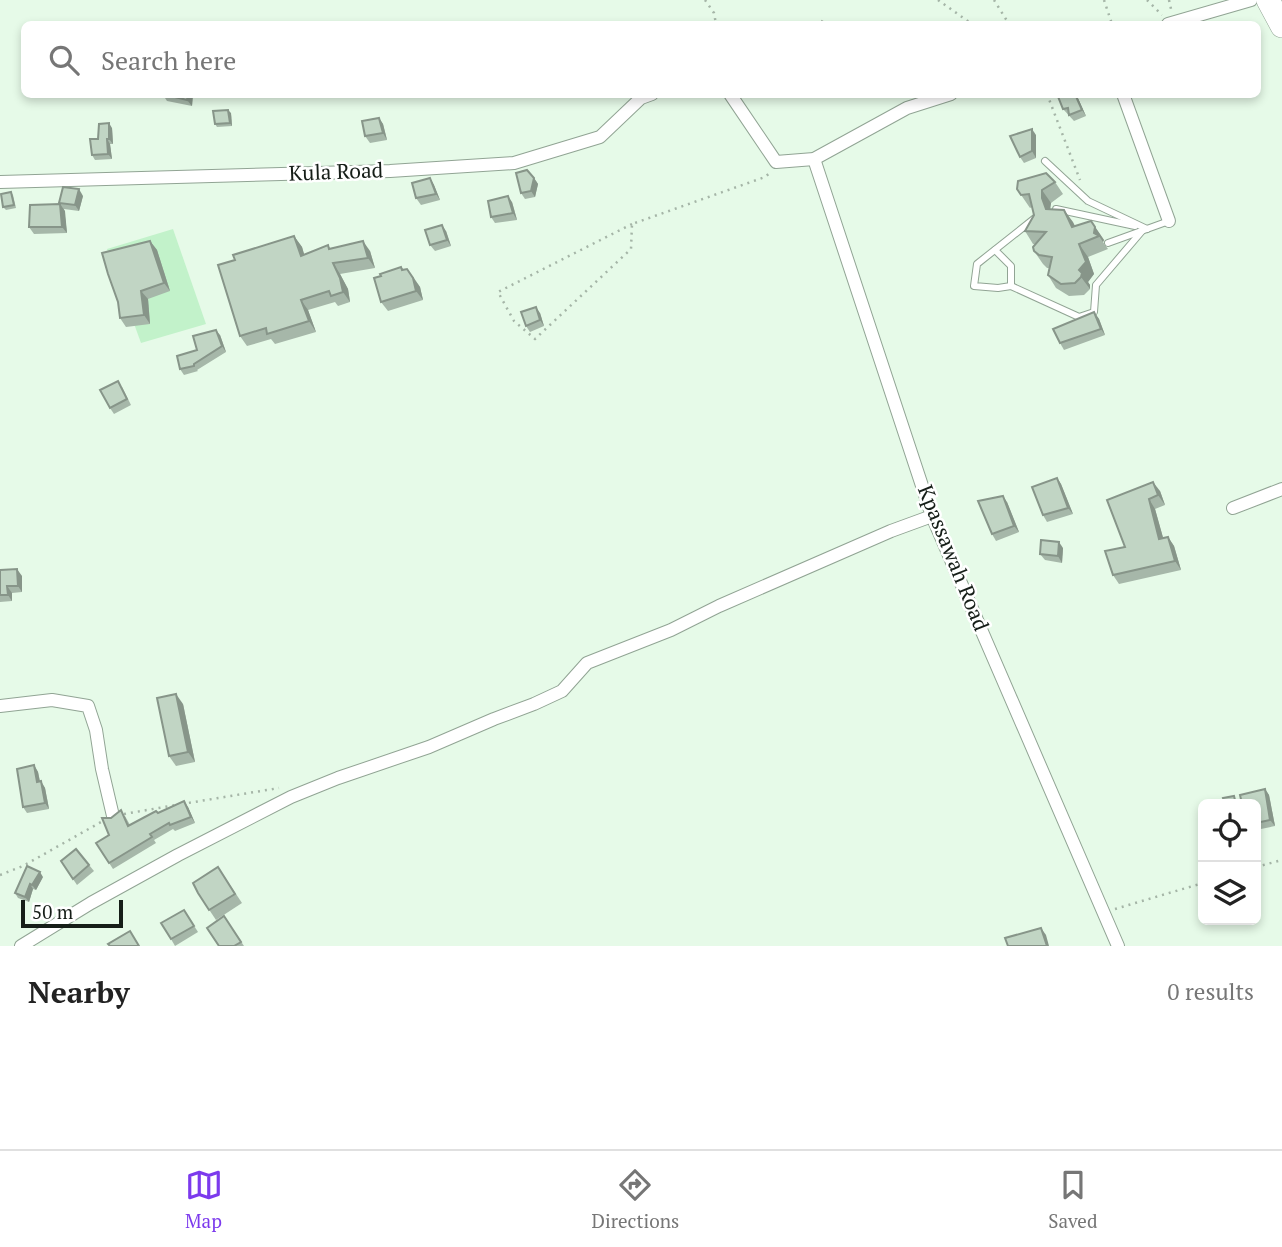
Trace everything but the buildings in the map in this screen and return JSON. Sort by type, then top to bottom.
[{"type":"highway","points":[[1268,0],[1282,26]]},
{"type":"street","points":[[1179,21],[1251,0]]},
{"type":"street","name":"Kula Road","points":[[0,182],[390,171],[513,163],[600,137],[641,98]]},
{"type":"street","points":[[733,98],[776,162],[814,159],[907,108],[938,98]]},
{"type":"street","points":[[1124,98],[1169,221]]},
{"type":"street","name":"Kpassawah Road","points":[[814,159],[932,516],[1118,946]]},
{"type":"street","points":[[1233,508],[1282,489]]},
{"type":"street","points":[[21,946],[134,879],[291,797],[429,747],[534,704],[562,691],[587,663],[671,630],[719,606],[891,531],[932,516]]},
{"type":"street","points":[[0,706],[52,699],[88,706],[96,730],[113,816]]},
{"type":"lane","points":[[1045,161],[1088,201],[1145,230]]},
{"type":"lane","points":[[1056,209],[1145,230]]},
{"type":"lane","points":[[1035,218],[977,264],[974,286],[1011,286],[1079,317],[1094,312],[1096,285],[1145,230]]},
{"type":"lane","points":[[1108,243],[1169,221]]},
{"type":"lane","points":[[995,250],[1011,266],[1011,286]]},
{"type":"path","points":[[705,0],[714,13],[715,21]]},
{"type":"path","points":[[938,0],[968,21]]},
{"type":"path","points":[[994,0],[1007,21]]},
{"type":"path","points":[[1104,0],[1111,21]]},
{"type":"path","points":[[1147,0],[1166,21]]},
{"type":"path","points":[[1049,98],[1088,201]]},
{"type":"path","points":[[632,225],[631,249],[535,339],[514,321],[498,292],[632,225],[765,177],[784,161]]},
{"type":"path","points":[[0,875],[23,866],[113,816],[285,787]]},
{"type":"path","points":[[1261,866],[1282,860]]},
{"type":"path","points":[[1105,912],[1198,884]]},
{"type":"green space","points":[[173,229],[206,324],[141,343],[107,249]]}]
